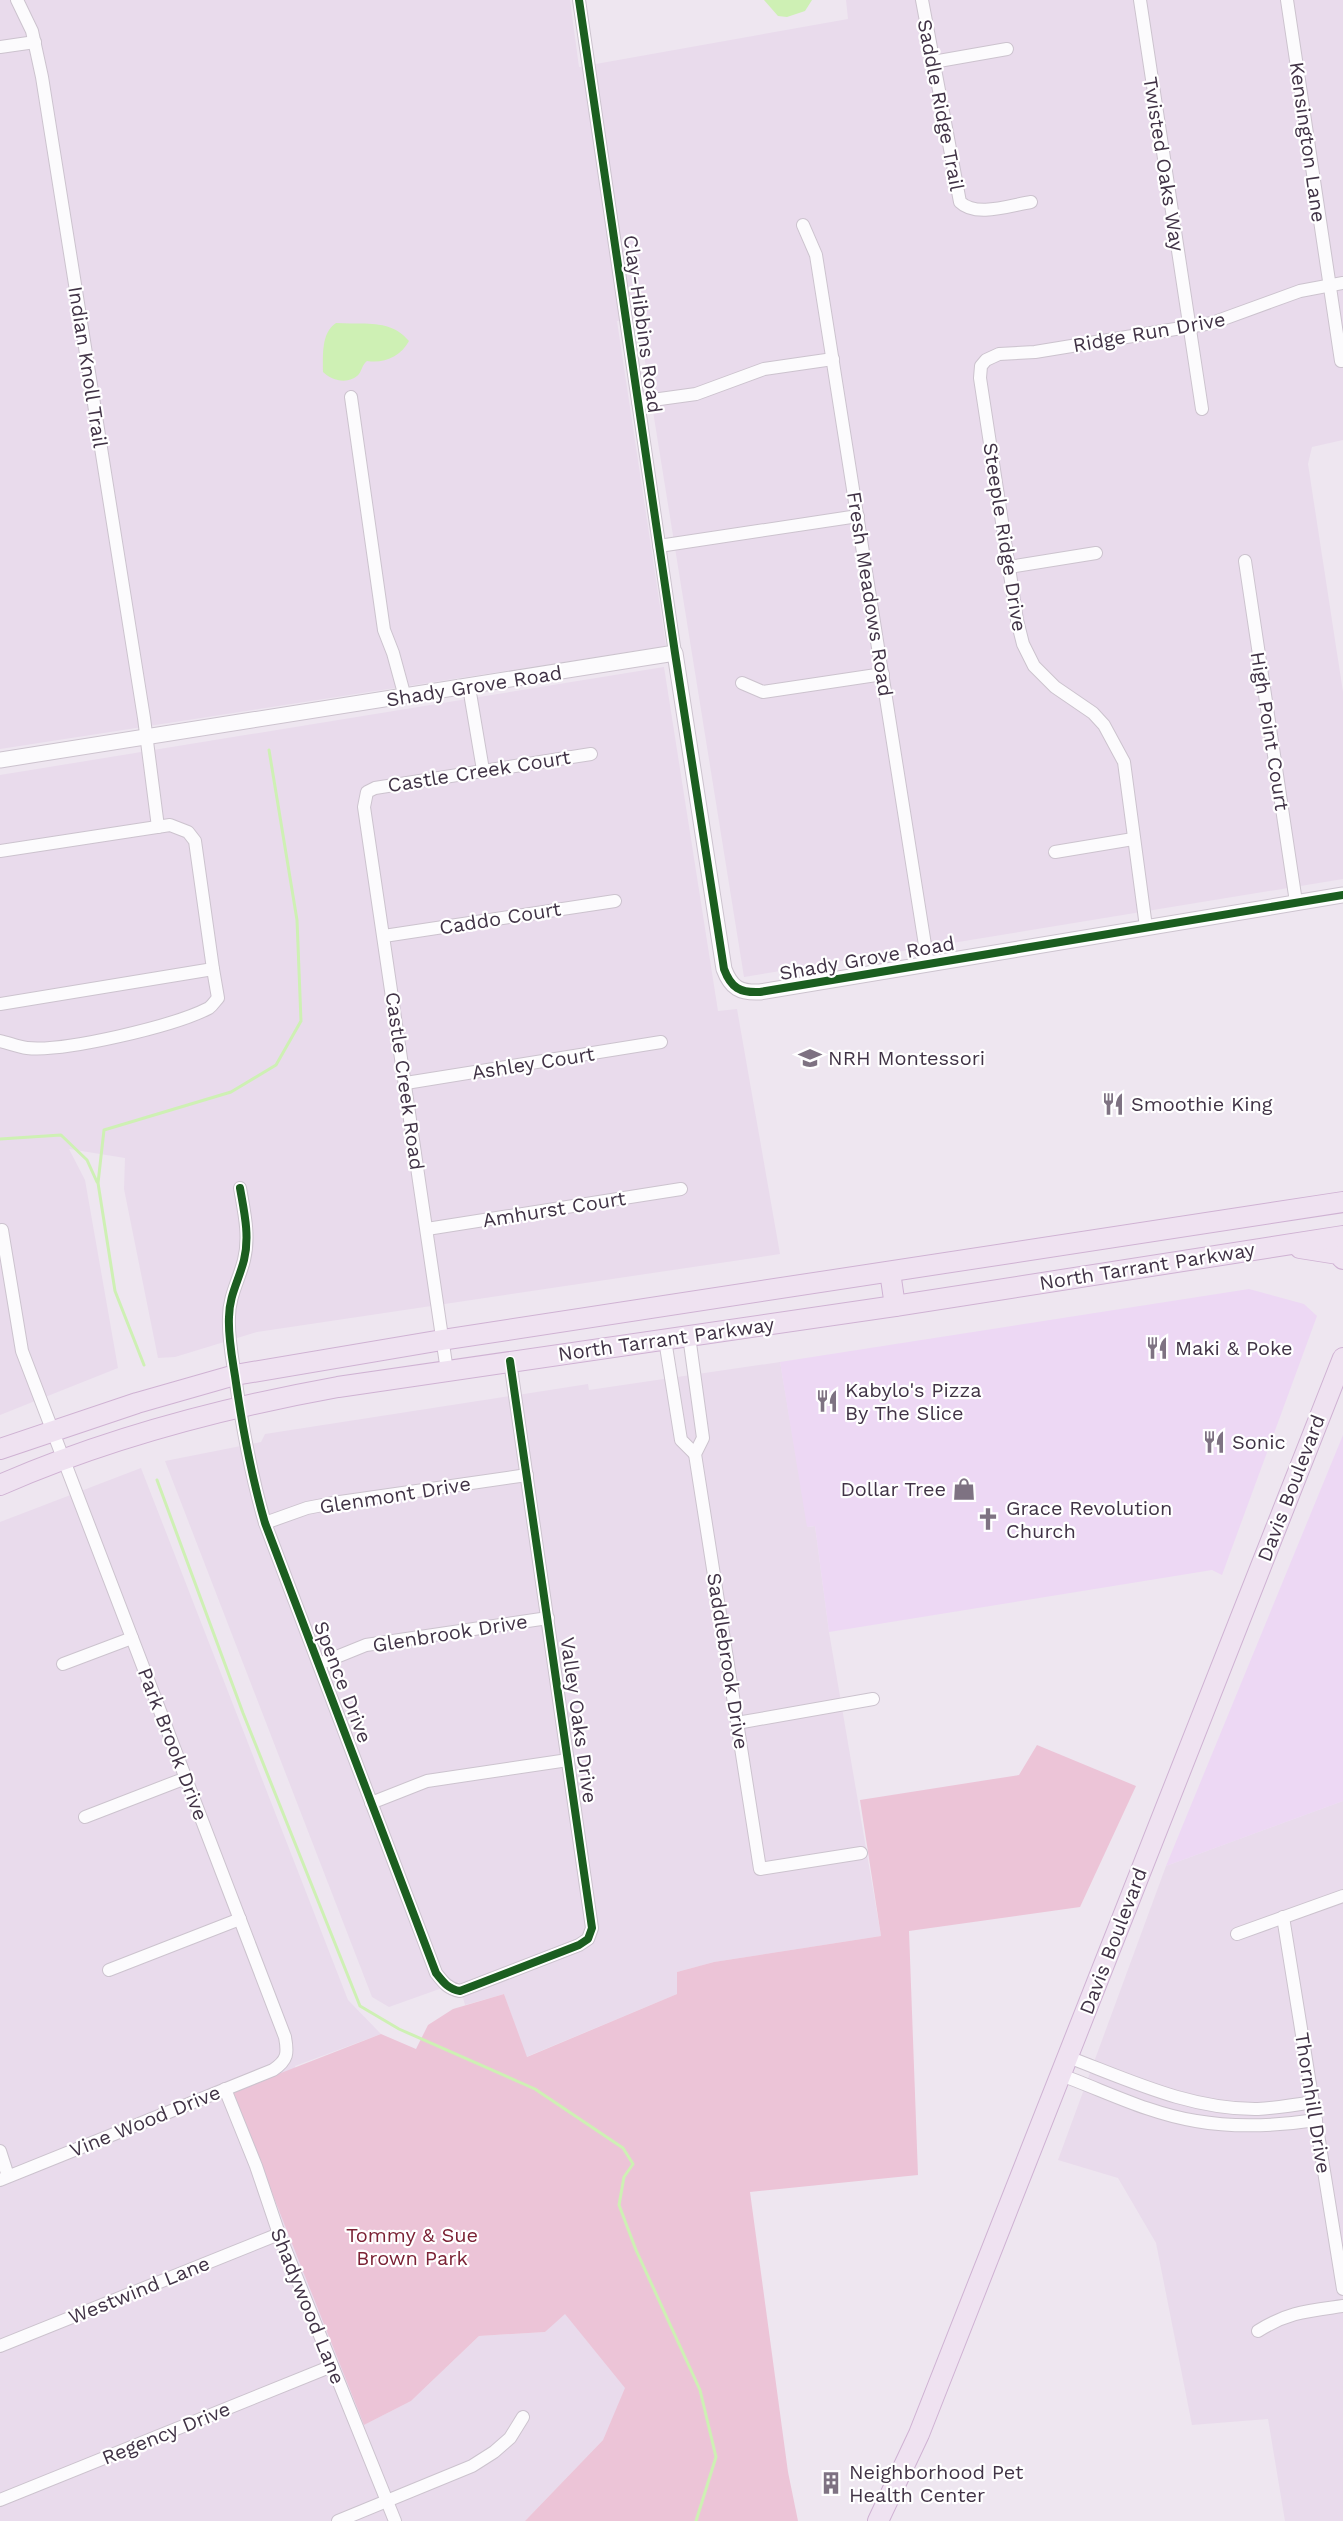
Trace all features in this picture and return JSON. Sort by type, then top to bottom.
[{"type":"main road","name":"North Tarrant Parkway","points":[[0,1449],[235,1375],[442,1340],[1343,1202]]},
{"type":"main road","name":"North Tarrant Parkway","points":[[0,1485],[135,1434],[239,1407],[338,1387],[896,1306],[1343,1236]]},
{"type":"main road","points":[[1280,1245],[1338,1254],[1343,1259]]},
{"type":"main road","points":[[890,1272],[896,1306]]},
{"type":"main road","points":[[510,1362],[511,1351],[528,1338],[571,1331],[600,1323],[616,1315]]},
{"type":"main road","name":"Davis Boulevard","points":[[878,2521],[919,2434],[1343,1358]]},
{"type":"street","name":"Indian Knoll Trail","points":[[17,0],[35,42],[42,77],[158,827]]},
{"type":"street","name":"Clay-Hibbins Road","points":[[579,0],[675,653]]},
{"type":"street","name":"Saddle Ridge Trail","points":[[922,0],[958,196],[965,207],[980,210],[1031,202]]},
{"type":"street","name":"Twisted Oaks Way","points":[[1140,0],[1202,409]]},
{"type":"street","name":"Kensington Lane","points":[[1287,0],[1341,361]]},
{"type":"street","points":[[0,47],[35,42]]},
{"type":"street","points":[[933,62],[1007,49]]},
{"type":"street","name":"Fresh Meadows Road","points":[[803,225],[816,255],[928,964]]},
{"type":"street","name":"Ridge Run Drive","points":[[986,360],[999,354],[1035,352],[1189,327],[1233,317],[1300,291],[1343,283]]},
{"type":"street","points":[[638,402],[696,394],[764,369],[833,359]]},
{"type":"street","name":"Steeple Ridge Drive","points":[[986,360],[981,366],[980,378],[1017,621],[1023,644],[1034,666],[1055,687],[1093,713],[1104,726],[1124,762],[1146,927]]},
{"type":"street","points":[[351,397],[384,630],[399,669],[405,697]]},
{"type":"street","points":[[659,546],[858,516]]},
{"type":"street","points":[[1010,567],[1096,553]]},
{"type":"street","name":"High Point Court","points":[[1245,561],[1296,902]]},
{"type":"street","name":"Shady Grove Road","points":[[0,760],[675,653],[723,957],[729,981],[735,988],[746,993],[1343,895]]},
{"type":"street","points":[[742,683],[763,692],[883,674]]},
{"type":"street","points":[[469,687],[483,770]]},
{"type":"street","name":"Castle Creek Court","points":[[368,792],[375,788],[591,754]]},
{"type":"street","name":"Castle Creek Road","points":[[368,792],[364,807],[447,1371]]},
{"type":"street","points":[[0,851],[170,825],[188,832],[195,841],[218,998],[211,1006],[147,1029],[75,1044],[28,1048],[0,1041]]},
{"type":"street","points":[[1055,852],[1133,839]]},
{"type":"street","name":"Caddo Court","points":[[384,936],[615,901]]},
{"type":"street","points":[[0,1004],[213,969]]},
{"type":"street","name":"Ashley Court","points":[[406,1083],[661,1042]]},
{"type":"street","name":"Spence Drive","points":[[240,1188],[246,1228],[246,1246],[244,1260],[233,1291],[229,1317],[239,1407],[256,1491],[265,1523],[436,1973],[452,1989]]},
{"type":"street","name":"Amhurst Court","points":[[427,1229],[681,1189]]},
{"type":"street","name":"Park Brook Drive","points":[[2,1230],[22,1350],[55,1430],[285,2037],[286,2058]]},
{"type":"street","name":"Saddlebrook Drive","points":[[689,1336],[703,1438],[695,1454],[760,1869],[861,1853]]},
{"type":"street","name":"Saddlebrook Drive","points":[[665,1340],[681,1440],[695,1454]]},
{"type":"street","name":"Valley Oaks Drive","points":[[452,1989],[466,1990],[579,1945],[588,1939],[592,1928],[510,1362]]},
{"type":"street","points":[[676,1409],[698,1405]]},
{"type":"street","name":"Glenmont Drive","points":[[265,1523],[307,1508],[333,1503],[527,1475]]},
{"type":"street","name":"Glenbrook Drive","points":[[319,1664],[366,1645],[548,1618]]},
{"type":"street","points":[[63,1664],[132,1638]]},
{"type":"street","points":[[737,1723],[873,1699]]},
{"type":"street","points":[[371,1803],[427,1782],[568,1760]]},
{"type":"street","points":[[85,1817],[186,1778]]},
{"type":"street","points":[[1237,1934],[1343,1896]]},
{"type":"street","name":"Thornhill Drive","points":[[1283,1917],[1343,2289]]},
{"type":"street","points":[[109,1970],[240,1919]]},
{"type":"street","name":"Vine Wood Drive","points":[[4,2178],[273,2070],[283,2064],[286,2058]]},
{"type":"street","points":[[1064,2066],[1205,2104],[1258,2109],[1313,2102]]},
{"type":"street","points":[[1064,2066],[1157,2111],[1194,2121],[1255,2126],[1316,2121]]},
{"type":"street","name":"Shadywood Lane","points":[[225,2090],[256,2166],[279,2234],[395,2521]]},
{"type":"street","points":[[0,2151],[4,2178]]},
{"type":"street","name":"Westwind Lane","points":[[0,2346],[279,2234]]},
{"type":"street","points":[[1258,2331],[1279,2318],[1294,2313],[1343,2306]]},
{"type":"street","name":"Regency Drive","points":[[0,2500],[332,2366]]},
{"type":"street","points":[[338,2521],[472,2466],[510,2438],[523,2416]]},
{"type":"shaded area","points":[[0,0],[570,0],[579,67],[848,19],[846,0],[1343,0],[1343,440],[1312,447],[1308,464],[1343,692],[1343,879],[744,977],[638,318],[617,321],[666,646],[0,749]]},
{"type":"shaded area","points":[[764,0],[812,0],[805,11],[787,17],[778,16]]},
{"type":"shaded area","points":[[336,323],[385,326],[402,334],[409,341],[397,355],[391,358],[367,361],[359,374],[350,380],[331,378],[323,372],[324,345],[328,332]]},
{"type":"shaded area","points":[[664,667],[718,1011],[737,1009],[780,1254],[257,1332],[175,1357],[158,1358],[124,1189],[125,1158],[69,1149],[85,1180],[118,1368],[0,1415],[0,775]]},
{"type":"shaded area","points":[[1249,1289],[1304,1304],[1317,1316],[1222,1575],[1212,1570],[829,1632],[815,1526],[807,1527],[780,1362]]},
{"type":"shaded area","points":[[780,1362],[808,1527],[815,1526],[829,1632],[881,1936],[714,1962],[677,1972],[677,1994],[526,2057],[504,1994],[465,2005],[459,1982],[389,2007],[372,1997],[165,1461],[261,1442],[265,1434],[588,1384],[589,1390]]},
{"type":"shaded area","points":[[1343,1435],[1343,1801],[1166,1866]]},
{"type":"shaded area","points":[[141,1468],[348,2000],[381,2034],[295,2066],[364,2425],[411,2401],[479,2336],[545,2332],[565,2313],[626,2388],[603,2440],[525,2521],[0,2521],[0,1522]]},
{"type":"shaded area","points":[[1343,1801],[1343,2521],[1285,2521],[1268,2419],[1192,2425],[1156,2243],[1118,2178],[1058,2160],[1166,1866]]},
{"type":"green space","name":"Tommy & Sue Brown Park","points":[[1037,1745],[1136,1786],[1080,1907],[909,1931],[918,2175],[750,2192],[788,2472],[798,2521],[525,2521],[603,2440],[625,2388],[565,2314],[545,2332],[479,2336],[411,2401],[364,2425],[232,2092],[381,2034],[416,2049],[428,2025],[453,2009],[504,1994],[527,2057],[677,1994],[677,1972],[714,1962],[881,1936],[860,1800],[1019,1775]]},
{"type":"waterway","points":[[144,1365],[115,1291],[98,1183],[104,1130],[231,1092],[276,1065],[301,1021],[297,920],[269,750]]},
{"type":"waterway","points":[[0,1139],[61,1135],[87,1160],[97,1182]]},
{"type":"waterway","points":[[157,1480],[243,1713],[360,2006],[399,2029],[535,2089],[623,2148],[633,2164],[624,2177],[619,2205],[636,2250],[700,2390],[716,2457],[696,2521]]},
{"type":"cycle path","points":[[579,0],[724,969],[733,985],[747,992],[760,992],[1343,895]]},
{"type":"cycle path","points":[[240,1188],[246,1224],[246,1251],[231,1302],[229,1332],[244,1432],[260,1505],[436,1973],[449,1987],[460,1991],[579,1945],[588,1939],[592,1928],[510,1361]]},
{"type":"place","name":"NRH Montessori","points":[[810,1058]]},
{"type":"place","name":"Smoothie King","points":[[1113,1104]]},
{"type":"place","name":"Maki & Poke","points":[[1157,1348]]},
{"type":"place","name":"Kabylo's Pizza By The Slice","points":[[827,1401]]},
{"type":"place","name":"Sonic","points":[[1214,1442]]},
{"type":"place","name":"Dollar Tree","points":[[964,1489]]},
{"type":"place","name":"Grace Revolution Church","points":[[988,1519]]},
{"type":"place","name":"Neighborhood Pet Health Center","points":[[831,2483]]}]
